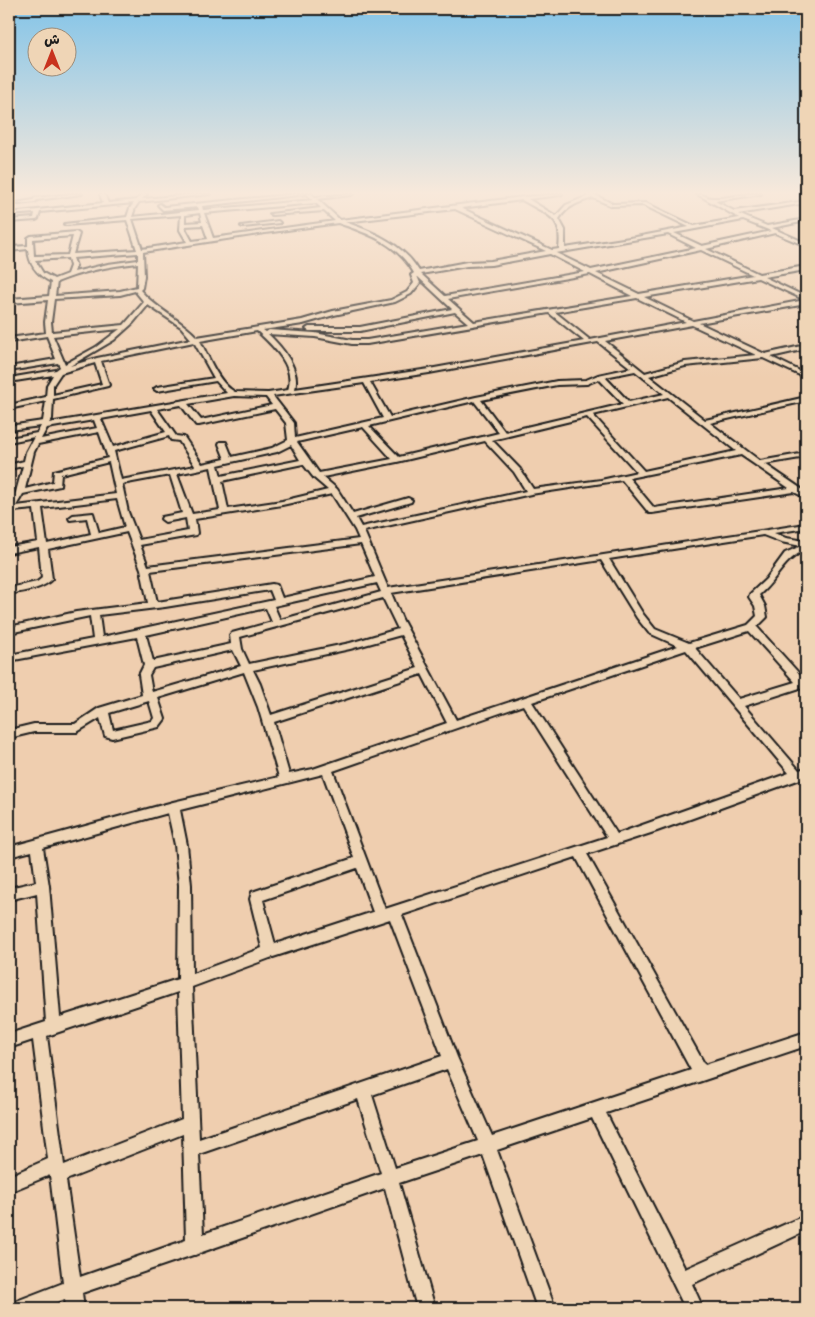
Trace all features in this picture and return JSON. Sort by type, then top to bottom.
[{"type":"street","points":[[78,255],[33,258],[39,273],[54,280],[106,265],[140,261]]},
{"type":"street","points":[[9,302],[51,297],[113,294],[137,290],[141,284],[140,255]]},
{"type":"street","points":[[404,255],[410,261],[417,273],[472,324]]},
{"type":"street","points":[[417,273],[532,255]]},
{"type":"street","points":[[558,255],[638,296],[806,376]]},
{"type":"street","points":[[443,298],[675,255]]},
{"type":"street","points":[[713,255],[806,301]]},
{"type":"street","points":[[70,256],[73,266],[70,274]]},
{"type":"street","points":[[263,331],[315,335],[352,342],[367,342],[806,268]]},
{"type":"street","points":[[9,380],[61,366],[303,322],[333,313],[399,299],[413,290],[417,283],[414,275],[417,273]]},
{"type":"street","points":[[54,280],[48,316],[49,334],[61,366]]},
{"type":"street","points":[[137,290],[147,302],[176,319],[196,340],[217,379],[234,394]]},
{"type":"street","points":[[9,428],[97,418],[234,394],[268,395],[291,392],[589,342],[806,301]]},
{"type":"street","points":[[9,369],[61,366],[99,348],[140,314],[147,302]]},
{"type":"street","points":[[252,331],[360,329],[456,310]]},
{"type":"street","points":[[550,311],[589,342]]},
{"type":"street","points":[[9,340],[49,334],[126,327]]},
{"type":"street","points":[[263,331],[287,362],[295,386],[291,392]]},
{"type":"street","points":[[600,340],[742,452],[806,496]]},
{"type":"street","points":[[644,375],[685,364],[767,356],[806,347]]},
{"type":"street","points":[[9,407],[106,385],[97,360]]},
{"type":"street","points":[[10,510],[20,492],[27,463],[35,442],[46,424],[50,385],[61,366]]},
{"type":"street","points":[[117,483],[172,473],[274,450],[292,441],[387,418],[557,383],[588,382],[600,376],[635,369]]},
{"type":"street","points":[[600,376],[628,405]]},
{"type":"street","points":[[157,389],[217,379]]},
{"type":"street","points":[[366,380],[387,418]]},
{"type":"street","points":[[268,395],[290,423],[292,441],[305,461],[317,476],[334,491],[359,530],[403,631],[454,725]]},
{"type":"street","points":[[317,476],[397,460],[669,395]]},
{"type":"street","points":[[476,399],[503,434]]},
{"type":"street","points":[[704,422],[806,399]]},
{"type":"street","points":[[183,404],[199,423],[277,406]]},
{"type":"street","points":[[153,408],[174,438],[181,438],[200,467]]},
{"type":"street","points":[[589,415],[642,474]]},
{"type":"street","points":[[97,418],[110,450],[120,496],[145,569],[153,605]]},
{"type":"street","points":[[364,424],[397,460]]},
{"type":"street","points":[[35,442],[101,429]]},
{"type":"street","points":[[110,450],[170,433]]},
{"type":"street","points":[[9,440],[41,434]]},
{"type":"street","points":[[487,438],[517,471],[531,492]]},
{"type":"street","points":[[223,444],[229,460]]},
{"type":"street","points":[[359,530],[531,492],[642,474],[742,452]]},
{"type":"street","points":[[759,463],[806,455]]},
{"type":"street","points":[[20,492],[58,484],[58,473],[112,459]]},
{"type":"street","points":[[218,479],[305,461]]},
{"type":"street","points":[[9,467],[27,463]]},
{"type":"street","points":[[214,464],[224,511]]},
{"type":"street","points":[[135,543],[193,533],[189,516],[172,473]]},
{"type":"street","points":[[624,477],[652,511],[796,489]]},
{"type":"street","points":[[165,519],[282,502],[334,491]]},
{"type":"street","points":[[10,510],[120,496]]},
{"type":"street","points":[[351,516],[408,500]]},
{"type":"street","points":[[9,591],[47,579],[38,506]]},
{"type":"street","points":[[73,518],[90,515],[96,537]]},
{"type":"street","points":[[285,779],[269,720],[250,673],[236,646],[235,635],[385,592],[806,526]]},
{"type":"street","points":[[9,550],[96,537],[130,529]]},
{"type":"street","points":[[764,533],[806,545]]},
{"type":"street","points":[[145,569],[364,542]]},
{"type":"street","points":[[9,852],[173,807],[327,769],[525,700],[750,627],[762,618],[760,606],[754,598],[755,594],[772,578],[785,556],[806,545]]},
{"type":"street","points":[[9,1041],[185,983],[270,952],[615,840],[802,773],[737,704],[688,646],[652,631],[640,616],[604,558]]},
{"type":"street","points":[[9,658],[141,633],[380,579]]},
{"type":"street","points":[[9,630],[76,615],[272,587],[274,587],[277,623]]},
{"type":"street","points":[[94,613],[98,641]]},
{"type":"street","points":[[737,704],[805,684],[750,627]]},
{"type":"street","points":[[9,734],[34,728],[77,728],[103,711],[150,696],[246,668],[350,646],[403,631]]},
{"type":"street","points":[[103,711],[109,733],[112,734],[156,724],[160,719],[150,696],[144,675],[149,665],[141,633]]},
{"type":"street","points":[[149,665],[236,646]]},
{"type":"street","points":[[269,720],[424,670]]},
{"type":"street","points":[[525,700],[615,840]]},
{"type":"street","points":[[327,769],[361,861],[387,914],[488,1146],[546,1308]]},
{"type":"street","points":[[173,807],[181,845],[185,885],[185,983],[195,1247]]},
{"type":"street","points":[[37,844],[43,886],[46,1028],[57,1170],[74,1308]]},
{"type":"street","points":[[579,851],[702,1075]]},
{"type":"street","points":[[270,952],[256,899],[257,896],[361,861]]},
{"type":"street","points":[[9,894],[43,886]]},
{"type":"street","points":[[20,1308],[72,1288],[390,1178],[806,1039]]},
{"type":"street","points":[[191,1149],[451,1060]]},
{"type":"street","points":[[362,1090],[390,1178],[426,1308]]},
{"type":"street","points":[[596,1109],[694,1308]]},
{"type":"street","points":[[9,1184],[57,1170],[191,1123]]},
{"type":"street","points":[[681,1280],[806,1223]]}]
